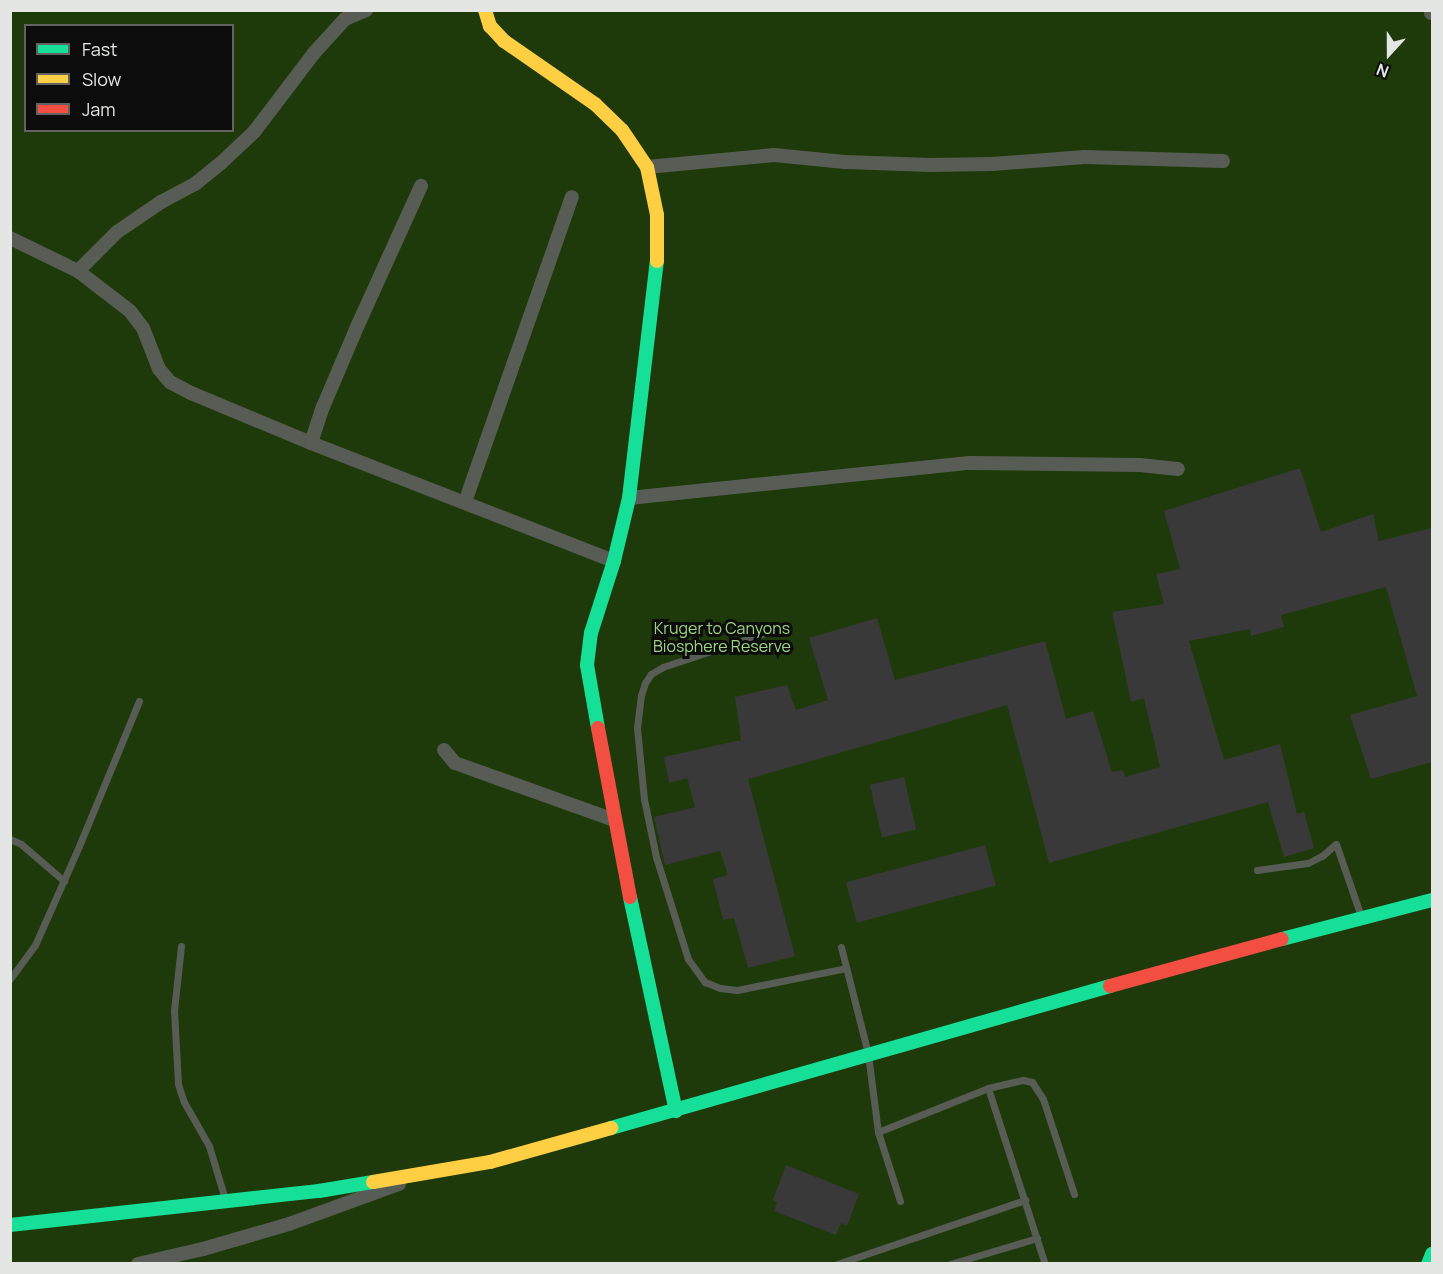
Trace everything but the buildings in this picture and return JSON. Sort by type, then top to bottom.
[{"type":"street","points":[[78,272],[117,232],[161,202],[195,184],[254,132],[347,14],[366,10]]},
{"type":"street","points":[[485,10],[490,26],[504,41],[605,113],[622,130],[647,166],[657,215],[657,271],[629,498],[614,561],[591,633],[587,665],[614,820],[676,1111]]},
{"type":"street","points":[[647,166],[774,155],[845,162],[931,165],[992,164],[1085,157],[1223,161]]},
{"type":"street","points":[[311,444],[349,347],[421,186]]},
{"type":"street","points":[[465,502],[572,196]]},
{"type":"street","points":[[10,238],[78,272],[130,311],[143,328],[159,369],[170,382],[190,393],[311,444],[614,561]]},
{"type":"street","points":[[629,498],[969,463],[1119,464],[1178,469]]},
{"type":"street","points":[[444,750],[455,763],[614,820]]},
{"type":"street","points":[[10,1225],[319,1191],[424,1175],[502,1159],[676,1111],[868,1054],[1362,917],[1432,900]]},
{"type":"street","points":[[138,1263],[203,1249],[289,1224],[424,1175]]},
{"type":"street","points":[[1428,1263],[1432,1254]]},
{"type":"lane","points":[[771,631],[663,667],[651,674],[645,683],[640,695],[637,728],[644,800],[656,857],[688,959],[705,982],[720,988],[737,990],[846,968]]},
{"type":"lane","points":[[10,979],[34,945],[64,881],[140,701]]},
{"type":"lane","points":[[10,839],[21,844],[64,881]]},
{"type":"lane","points":[[1257,870],[1308,863],[1322,856],[1336,844],[1362,917]]},
{"type":"lane","points":[[180,946],[174,1010],[178,1084],[184,1102],[209,1146],[226,1201]]},
{"type":"lane","points":[[841,947],[868,1054],[878,1132],[900,1201]]},
{"type":"lane","points":[[878,1132],[988,1088],[1023,1080],[1032,1082],[1043,1099],[1074,1194]]},
{"type":"lane","points":[[988,1088],[1045,1263]]},
{"type":"lane","points":[[837,1263],[1025,1200]]},
{"type":"lane","points":[[950,1263],[1037,1238]]},
{"type":"green space","name":"Kruger to Canyons Biosphere Reserve","points":[[11,11],[1432,11],[1432,1263],[11,1263]]},
{"type":"traffic: fast","points":[[598,728],[587,665],[591,633],[614,561],[629,498],[657,261]]},
{"type":"traffic: fast","points":[[630,897],[676,1111]]},
{"type":"traffic: fast","points":[[1282,939],[1432,900]]},
{"type":"traffic: fast","points":[[611,1128],[1110,986]]},
{"type":"traffic: fast","points":[[10,1225],[319,1191],[373,1182]]},
{"type":"traffic: fast","points":[[1428,1264],[1432,1254]]},
{"type":"traffic: slow","points":[[485,10],[490,26],[504,41],[595,104],[622,130],[647,167],[657,215],[657,261]]},
{"type":"traffic: slow","points":[[373,1182],[490,1162],[611,1128]]},
{"type":"traffic: jam","points":[[598,728],[630,897]]},
{"type":"traffic: jam","points":[[1110,986],[1282,939]]}]
